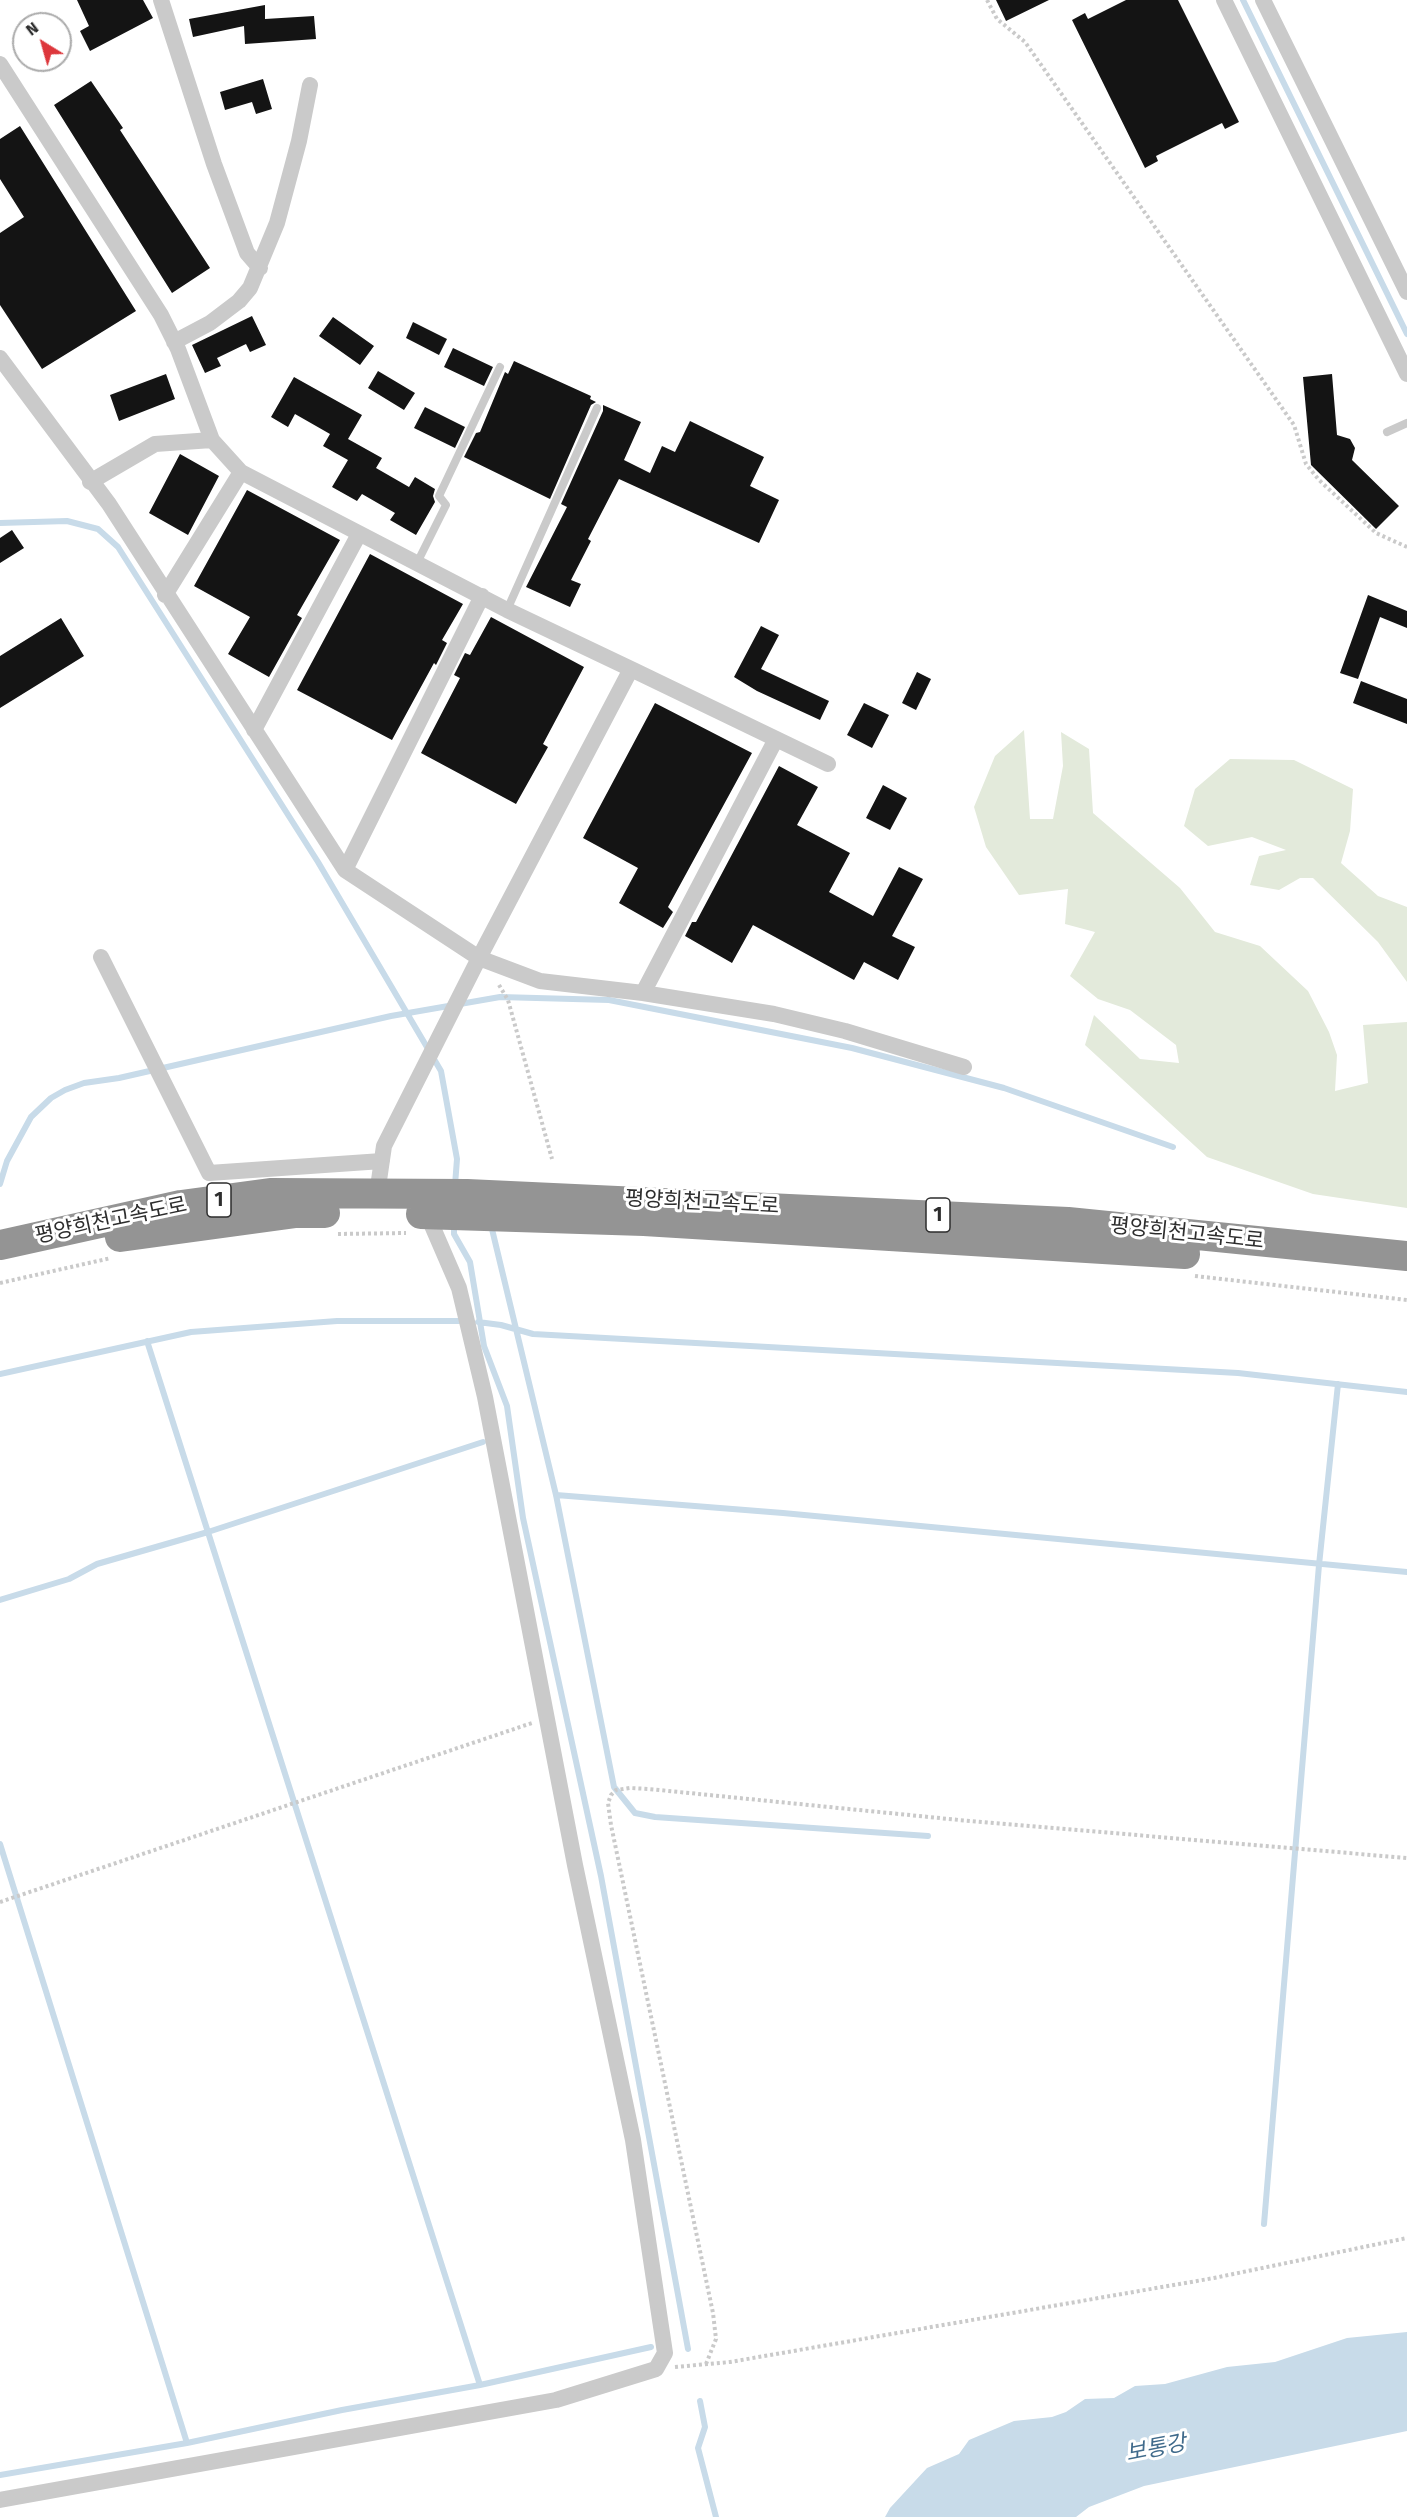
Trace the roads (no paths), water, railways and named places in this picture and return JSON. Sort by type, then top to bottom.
[{"type":"highway","name":"평양희천고속도로","points":[[0,1245],[181,1205],[270,1193],[377,1194],[449,1206],[644,1221],[1157,1251],[1407,1275]]},
{"type":"highway","name":"평양희천고속도로","points":[[0,1264],[107,1238],[296,1213],[449,1206],[1068,1222],[1407,1256]]},
{"type":"street","points":[[161,0],[214,164],[247,253],[260,268]]},
{"type":"street","points":[[1224,0],[1407,374]]},
{"type":"street","points":[[1263,0],[1407,291]]},
{"type":"street","points":[[0,64],[161,315],[174,342],[212,440],[241,472],[507,610],[828,764]]},
{"type":"street","points":[[174,342],[210,322],[239,301],[250,288],[260,268],[280,213],[299,141],[310,85]]},
{"type":"street","points":[[0,358],[90,482],[109,504],[165,595],[345,870],[479,958],[540,981],[643,993],[774,1014],[845,1031],[964,1066]]},
{"type":"street","points":[[90,482],[155,444],[212,440]]},
{"type":"street","points":[[165,595],[241,472]]},
{"type":"street","points":[[254,730],[359,534]]},
{"type":"street","points":[[345,870],[482,596]]},
{"type":"street","points":[[377,1194],[384,1146],[427,1065],[479,958],[631,669]]},
{"type":"street","points":[[643,993],[776,739]]},
{"type":"street","points":[[101,957],[209,1173],[382,1161]]},
{"type":"street","points":[[0,2500],[556,2400],[656,2370],[665,2353],[664,2334],[633,2140],[546,1718],[485,1397],[467,1321],[447,1256],[449,1206]]},
{"type":"lane","points":[[417,563],[446,505],[440,496],[500,367]]},
{"type":"lane","points":[[507,610],[597,408]]},
{"type":"lane","points":[[1388,432],[1407,423]]},
{"type":"water","name":"보통강","points":[[1407,2332],[1407,2431],[1144,2486],[1089,2507],[1076,2517],[885,2517],[890,2508],[927,2468],[959,2454],[969,2440],[1014,2421],[1052,2417],[1066,2412],[1085,2399],[1114,2398],[1135,2386],[1165,2384],[1227,2367],[1275,2362],[1347,2338]]},
{"type":"waterway","points":[[1243,0],[1407,334]]},
{"type":"waterway","points":[[0,523],[67,521],[98,529],[118,547],[318,862],[441,1071],[457,1159],[455,1185]]},
{"type":"waterway","points":[[0,1184],[7,1161],[31,1117],[51,1098],[65,1090],[84,1083],[119,1078],[391,1016],[500,997],[609,1000],[852,1048],[1004,1088],[1173,1147]]},
{"type":"waterway","points":[[454,1222],[454,1234],[470,1262],[484,1346],[507,1406],[523,1518],[601,1876],[688,2349]]},
{"type":"waterway","points":[[491,1225],[556,1495],[614,1787],[635,1813],[655,1817],[928,1836]]},
{"type":"waterway","points":[[0,1374],[191,1332],[337,1321],[465,1321]]},
{"type":"waterway","points":[[478,1322],[501,1325],[533,1334],[1238,1373],[1407,1392]]},
{"type":"waterway","points":[[147,1341],[480,2385]]},
{"type":"waterway","points":[[1264,2224],[1319,1565],[1338,1384]]},
{"type":"waterway","points":[[0,1600],[69,1579],[97,1564],[208,1532],[483,1442]]},
{"type":"waterway","points":[[556,1495],[783,1513],[1407,1572]]},
{"type":"waterway","points":[[0,1844],[187,2443]]},
{"type":"waterway","points":[[0,2475],[187,2443],[342,2410],[480,2385],[651,2347]]},
{"type":"waterway","points":[[700,2401],[705,2427],[698,2448],[716,2517]]}]
